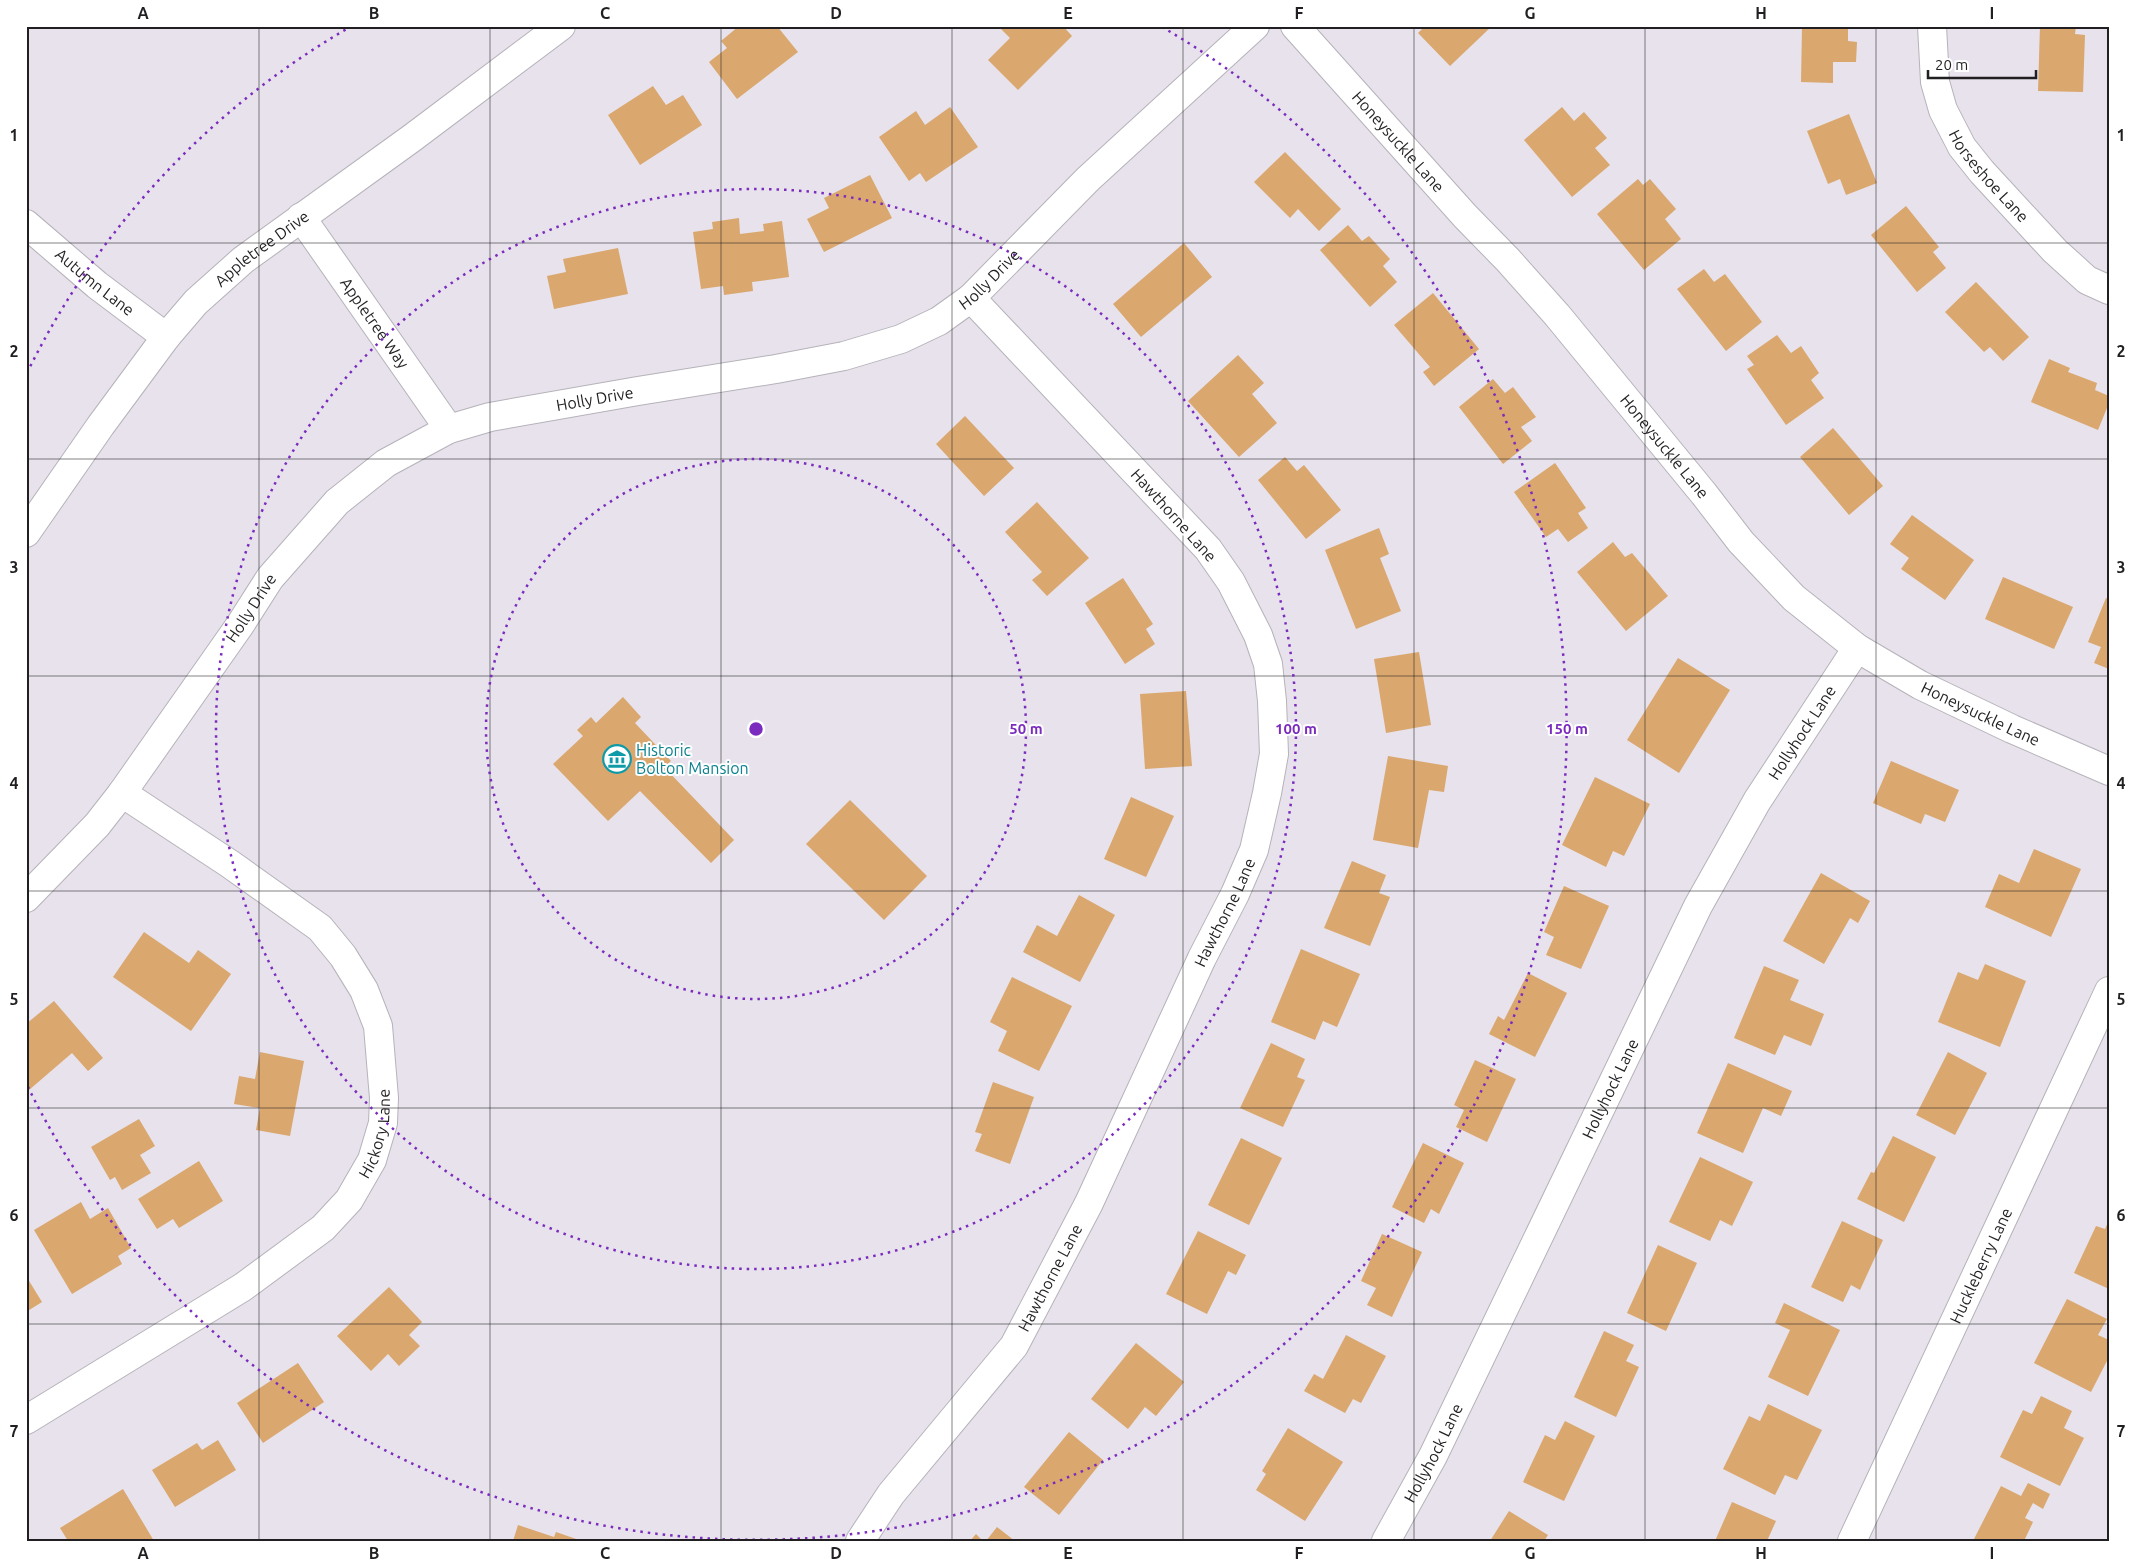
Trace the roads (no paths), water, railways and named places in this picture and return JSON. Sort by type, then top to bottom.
[{"type":"street","name":"Holly Drive","points":[[26,898],[97,825],[122,793],[240,625],[270,578],[337,502],[386,463],[449,429],[499,415],[844,356],[901,339],[938,321],[971,298],[1088,179],[1256,26]]},
{"type":"street","name":"Honeysuckle Lane","points":[[1295,26],[1464,216],[1508,260],[1558,315],[1741,542],[1794,598],[1857,648],[1920,685],[2012,729],[2109,771]]},
{"type":"street","name":"Horseshoe Lane","points":[[1932,26],[1935,82],[1943,110],[1962,147],[1982,172],[2055,251],[2087,280],[2109,290]]},
{"type":"street","name":"Appletree Drive","points":[[26,533],[34,505],[196,302],[243,260],[412,138],[554,28]]},
{"type":"street","name":"Appletree Way","points":[[301,217],[449,429]]},
{"type":"street","name":"Autumn Lane","points":[[26,224],[97,285],[166,338]]},
{"type":"street","name":"Hawthorne Lane","points":[[860,1541],[891,1494],[1014,1346],[1090,1203],[1202,958],[1243,877],[1254,850],[1274,754],[1272,701],[1268,664],[1258,635],[1231,582],[1208,549],[971,298]]},
{"type":"street","name":"Hollyhock Lane","points":[[1386,1541],[1433,1456],[1698,906],[1757,801],[1857,648]]},
{"type":"street","name":"Hickory Lane","points":[[26,1420],[243,1287],[324,1228],[349,1200],[372,1160],[383,1123],[384,1098],[378,1026],[364,990],[343,956],[320,928],[230,864],[122,793]]},
{"type":"street","name":"Huckleberry Lane","points":[[1852,1541],[2109,991]]},
{"type":"place","name":"Historic Bolton Mansion","points":[[617,759]]}]
